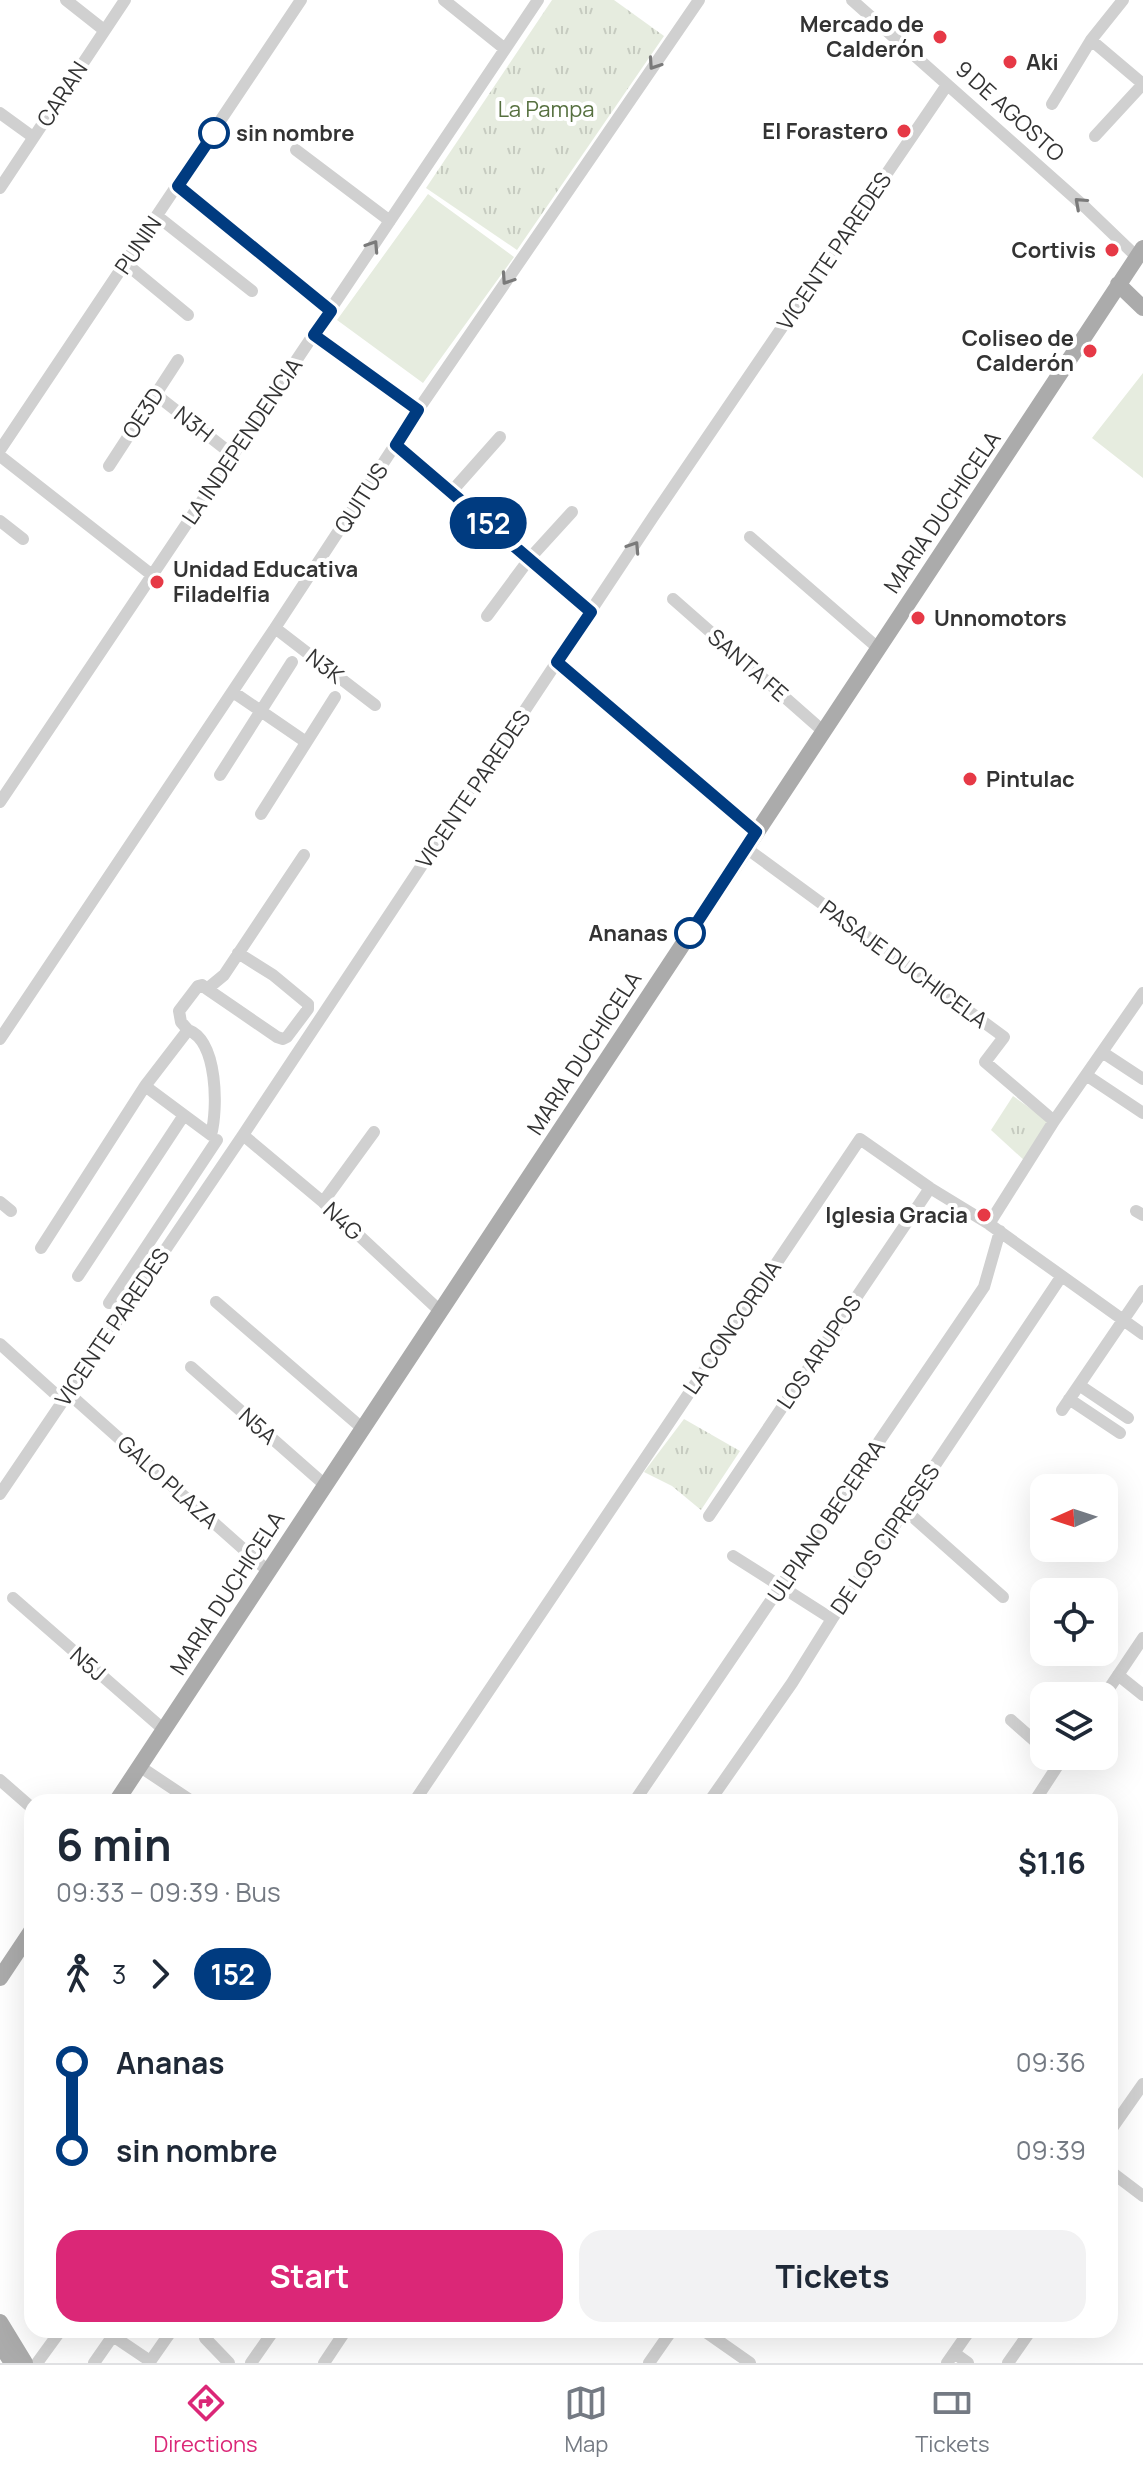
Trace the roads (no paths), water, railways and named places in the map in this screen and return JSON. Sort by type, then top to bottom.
[{"type":"main road","name":"MARIA DUCHICELA","points":[[122,1794],[1140,252]]},
{"type":"main road","points":[[1121,280],[1143,293]]},
{"type":"main road","points":[[1121,280],[1143,308]]},
{"type":"main road","points":[[0,1978],[24,1942]]},
{"type":"main road","points":[[0,2322],[25,2363]]},
{"type":"main road","points":[[0,2344],[12,2363]]},
{"type":"street","points":[[66,0],[104,30]]},
{"type":"street","name":"CARAN","points":[[0,188],[125,0]]},
{"type":"street","name":"PUNIN","points":[[0,453],[301,0]]},
{"type":"street","points":[[444,0],[505,49]]},
{"type":"street","name":"QUITUS","points":[[0,1039],[418,410],[699,0]]},
{"type":"street","name":"9 DE AGOSTO","points":[[852,0],[1086,208],[1140,252]]},
{"type":"street","points":[[1052,104],[1091,40],[1123,0]]},
{"type":"street","name":"LA INDEPENDENCIA","points":[[0,802],[537,1]]},
{"type":"street","points":[[1091,40],[1143,84],[1095,136]]},
{"type":"street","name":"VICENTE PAREDES","points":[[0,1494],[947,85]]},
{"type":"street","points":[[0,113],[33,137]]},
{"type":"street","points":[[296,150],[390,221]]},
{"type":"street","points":[[178,186],[331,311]]},
{"type":"street","points":[[157,216],[252,291]]},
{"type":"street","points":[[125,263],[188,315]]},
{"type":"street","points":[[314,335],[418,410]]},
{"type":"street","name":"OE3D","points":[[109,466],[178,360]]},
{"type":"street","name":"N3H","points":[[155,394],[233,455]]},
{"type":"street","points":[[452,491],[500,437]]},
{"type":"street","points":[[396,445],[591,612]]},
{"type":"street","points":[[0,453],[152,575]]},
{"type":"street","points":[[487,616],[530,558],[572,512]]},
{"type":"street","points":[[0,521],[23,539]]},
{"type":"street","points":[[750,537],[878,648]]},
{"type":"street","name":"SANTA FE","points":[[673,599],[823,731]]},
{"type":"street","name":"N3K","points":[[275,628],[375,705]]},
{"type":"street","points":[[220,775],[292,662]]},
{"type":"street","points":[[557,662],[756,832]]},
{"type":"street","points":[[233,692],[306,742]]},
{"type":"street","points":[[261,814],[335,697]]},
{"type":"street","name":"PASAJE DUCHICELA","points":[[746,848],[1004,1037],[985,1062],[1054,1121]]},
{"type":"street","points":[[207,989],[224,975],[304,855]]},
{"type":"street","points":[[109,1303],[214,1137],[216,1106],[210,1060],[204,1042],[181,1022],[179,1011],[202,985],[283,1039],[308,1009],[308,1004],[273,975],[238,953]]},
{"type":"street","name":"ULPIANO BECERRA","points":[[639,1794],[984,1287],[995,1227],[1054,1121],[1143,993]]},
{"type":"street","points":[[41,1248],[145,1086],[188,1030]]},
{"type":"street","points":[[1102,1052],[1143,1079]]},
{"type":"street","points":[[1086,1075],[1143,1113]]},
{"type":"street","points":[[145,1086],[232,1151]]},
{"type":"street","points":[[78,1276],[184,1115]]},
{"type":"street","points":[[323,1202],[374,1132]]},
{"type":"street","name":"N4G","points":[[243,1135],[323,1202],[440,1311]]},
{"type":"street","name":"LA CONCORDIA","points":[[419,1794],[860,1139],[930,1188],[995,1227],[1143,1334]]},
{"type":"street","name":"LOS ARUPOS","points":[[709,1516],[930,1188]]},
{"type":"street","points":[[0,1202],[11,1211]]},
{"type":"street","name":"DE LOS CIPRESES","points":[[715,1794],[792,1683],[1061,1277]]},
{"type":"street","points":[[1120,1433],[1066,1404],[1143,1291]]},
{"type":"street","points":[[216,1302],[362,1428]]},
{"type":"street","name":"GALO PLAZA","points":[[0,1344],[268,1571]]},
{"type":"street","name":"N5A","points":[[191,1367],[325,1485]]},
{"type":"street","points":[[1079,1385],[1128,1418]]},
{"type":"street","points":[[905,1510],[1003,1597]]},
{"type":"street","points":[[733,1556],[832,1619]]},
{"type":"street","name":"N5J","points":[[13,1598],[163,1729]]},
{"type":"street","points":[[1113,1682],[1143,1638]]},
{"type":"street","points":[[1118,1675],[1143,1695]]},
{"type":"street","points":[[1011,1720],[1030,1737]]},
{"type":"street","points":[[139,1766],[181,1794]]},
{"type":"street","points":[[1039,1794],[1052,1770]]},
{"type":"street","points":[[0,1780],[24,1801]]},
{"type":"street","points":[[1118,2120],[1143,2084]]},
{"type":"street","points":[[1118,2177],[1143,2196]]},
{"type":"street","points":[[37,2363],[55,2338]]},
{"type":"street","points":[[94,2363],[109,2338]]},
{"type":"street","points":[[120,2338],[150,2362],[166,2338]]},
{"type":"street","points":[[205,2338],[229,2363]]},
{"type":"street","points":[[251,2363],[268,2338]]},
{"type":"street","points":[[324,2363],[341,2338]]},
{"type":"street","points":[[649,2363],[666,2338]]},
{"type":"street","points":[[714,2338],[750,2363]]},
{"type":"street","points":[[964,2338],[950,2358],[968,2363]]},
{"type":"street","points":[[1008,2363],[1025,2338]]},
{"type":"place","name":"Mercado de Calderón","points":[[940,37]]},
{"type":"place","name":"Aki","points":[[1010,62]]},
{"type":"place","name":"El Forastero","points":[[904,131]]},
{"type":"place","name":"sin nombre","points":[[214,133]]},
{"type":"place","name":"Cortivis","points":[[1112,250]]},
{"type":"place","name":"Coliseo de Calderón","points":[[1090,351]]},
{"type":"place","name":"Unidad Educativa Filadelfia","points":[[157,582]]},
{"type":"place","name":"Unnomotors","points":[[918,618]]},
{"type":"place","name":"Pintulac","points":[[970,779]]},
{"type":"place","name":"Ananas","points":[[690,933]]},
{"type":"place","name":"Iglesia Gracia","points":[[984,1215]]},
{"type":"park label","name":"La Pampa","points":[[546,109]]}]
